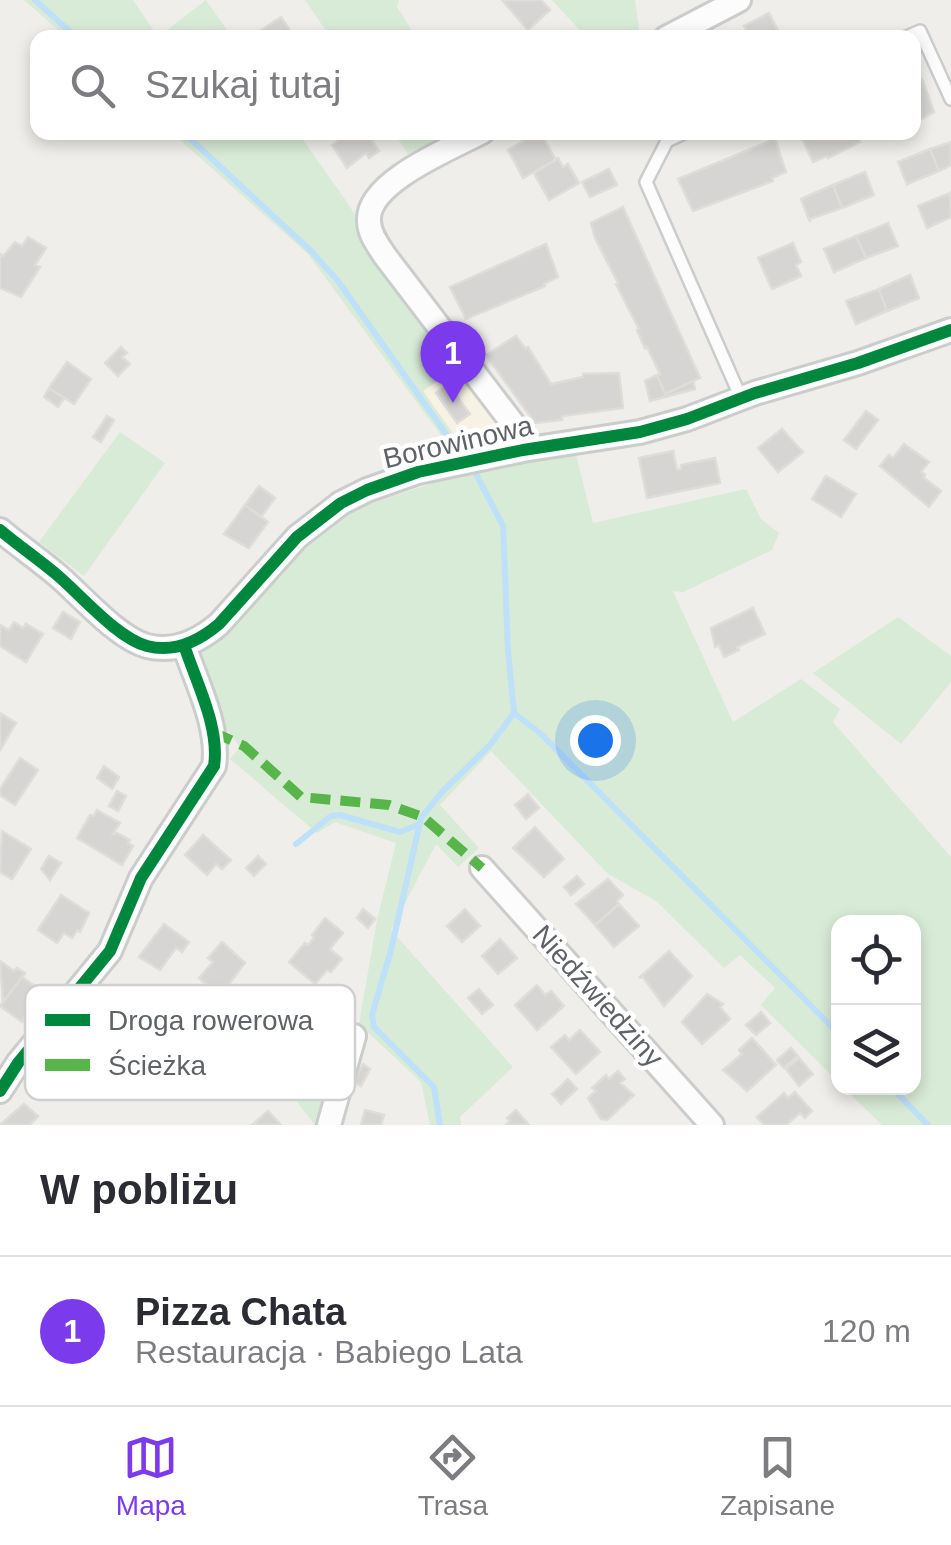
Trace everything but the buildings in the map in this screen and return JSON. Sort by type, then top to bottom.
[{"type":"street","points":[[681,30],[739,0]]},
{"type":"street","points":[[467,140],[409,170],[378,194],[368,220],[384,256],[514,426],[523,450]]},
{"type":"street","name":"Borowinowa","points":[[184,645],[204,637],[219,624],[297,537],[341,503],[418,472],[523,450],[640,432],[951,330]]},
{"type":"street","points":[[0,530],[130,638],[146,646],[184,645],[217,749],[214,766],[140,878],[110,951],[82,985]]},
{"type":"street","name":"Niedźwiedziny","points":[[482,868],[712,1125]]},
{"type":"street","points":[[0,1091],[25,1054]]},
{"type":"street","points":[[329,1125],[336,1100]]},
{"type":"lane","points":[[921,32],[951,99]]},
{"type":"lane","points":[[668,140],[646,182],[741,398]]},
{"type":"shaded area","points":[[459,366],[501,420],[464,447],[423,391]]},
{"type":"green space","points":[[24,0],[133,0],[153,30],[58,30]]},
{"type":"green space","points":[[206,0],[227,30],[167,30]]},
{"type":"green space","points":[[305,0],[399,0],[397,7],[412,30],[325,30]]},
{"type":"green space","points":[[552,0],[635,0],[639,30],[580,30]]},
{"type":"green space","points":[[180,140],[303,140],[349,205],[402,292],[459,366],[423,391],[467,454],[457,457],[308,254]]},
{"type":"green space","points":[[399,140],[441,140],[408,154]]},
{"type":"green space","points":[[120,432],[165,463],[84,576],[39,542]]},
{"type":"green space","points":[[576,454],[593,523],[746,489],[761,519],[779,533],[772,550],[683,592],[673,591],[733,722],[801,679],[840,709],[833,722],[951,857],[951,1125],[882,1125],[851,1095],[921,1095],[921,915],[831,915],[831,1075],[761,1005],[775,988],[740,955],[724,968],[656,901],[608,874],[491,751],[440,805],[479,848],[458,867],[436,844],[391,930],[513,1067],[460,1117],[461,1125],[430,1125],[421,1082],[359,1024],[377,920],[396,843],[335,822],[317,833],[230,759],[240,747],[204,691],[199,666],[200,652],[299,549],[340,514],[466,472]]},
{"type":"green space","points":[[898,617],[951,656],[951,682],[901,744],[813,673]]},
{"type":"green space","points":[[295,1100],[327,1100],[320,1125],[315,1125]]},
{"type":"waterway","points":[[35,0],[68,30]]},
{"type":"waterway","points":[[192,140],[338,281],[461,455]]},
{"type":"waterway","points":[[440,1125],[434,1087],[374,1027],[372,1015],[421,818],[490,745],[514,713],[503,526],[474,470]]},
{"type":"waterway","points":[[514,713],[541,734],[831,1026]]},
{"type":"waterway","points":[[296,844],[331,816],[340,815],[400,832],[420,824]]},
{"type":"waterway","points":[[899,1095],[928,1125]]},
{"type":"marked path","points":[[213,732],[244,746],[301,797],[389,805],[423,817],[482,868]]},
{"type":"cycle path","points":[[0,530],[124,634],[147,646],[176,647],[203,636],[219,624],[297,537],[341,503],[367,490],[418,472],[523,450],[640,432],[951,330]]},
{"type":"cycle path","points":[[82,985],[110,951],[141,878],[214,766],[214,736],[184,645]]},
{"type":"cycle path","points":[[0,1091],[25,1054]]},
{"type":"place","name":"Pizza Chata","points":[[453,403]]}]
